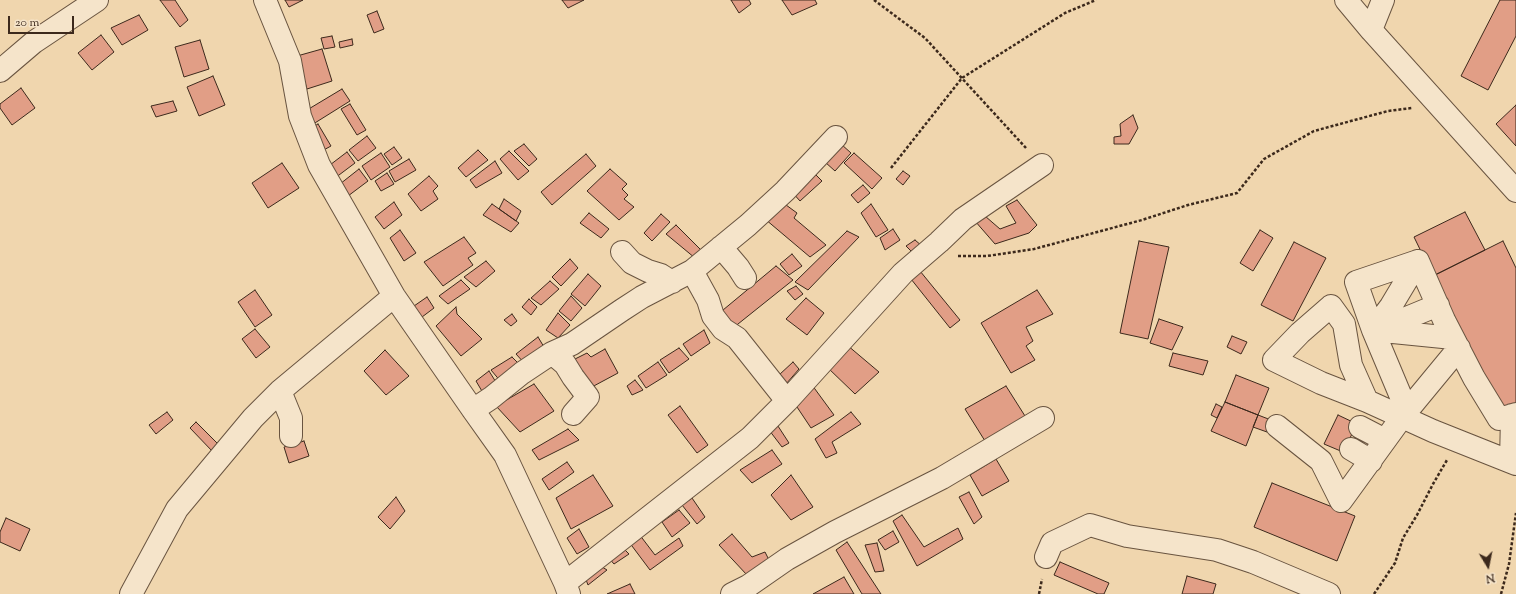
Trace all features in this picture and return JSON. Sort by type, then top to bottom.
[{"type":"street","points":[[0,71],[34,42],[97,0]]},
{"type":"street","points":[[265,0],[290,61],[300,116],[319,165],[394,296],[505,455],[567,589],[750,438],[787,401],[903,273],[924,256],[963,219],[1042,165]]},
{"type":"street","points":[[1346,0],[1438,106],[1516,191]]},
{"type":"street","points":[[1371,30],[1383,0]]},
{"type":"street","points":[[473,410],[552,353],[572,344],[622,310],[692,271],[748,225],[785,191],[836,137]]},
{"type":"street","points":[[721,247],[745,278]]},
{"type":"street","points":[[622,252],[632,263],[648,271],[661,275],[672,282]]},
{"type":"street","points":[[1367,401],[1351,365],[1344,324],[1331,306],[1300,333],[1274,360],[1321,383],[1367,401],[1404,414],[1458,441],[1513,463],[1514,415],[1499,420],[1456,343],[1418,261]]},
{"type":"street","points":[[1404,414],[1375,330],[1356,282],[1418,261]]},
{"type":"street","points":[[1375,330],[1418,261]]},
{"type":"street","points":[[692,271],[708,300],[713,316],[723,329],[737,338],[787,401]]},
{"type":"street","points":[[131,594],[177,509],[253,418],[280,392],[394,296]]},
{"type":"street","points":[[1375,330],[1438,304]]},
{"type":"street","points":[[1375,330],[1456,343]]},
{"type":"street","points":[[1277,426],[1320,461],[1341,501],[1456,343]]},
{"type":"street","points":[[552,353],[565,364],[573,378],[588,397],[573,414]]},
{"type":"street","points":[[280,392],[291,418],[291,436]]},
{"type":"street","points":[[732,594],[748,586],[787,559],[835,532],[942,478],[1043,418]]},
{"type":"street","points":[[1360,427],[1385,440]]},
{"type":"street","points":[[1351,449],[1371,461]]},
{"type":"street","points":[[1046,557],[1052,543],[1090,525],[1127,536],[1217,550],[1253,562],[1329,594]]},
{"type":"path","points":[[874,0],[925,38],[1042,165]]},
{"type":"path","points":[[891,168],[962,78],[1065,13],[1096,0]]},
{"type":"path","points":[[924,256],[987,256],[1034,249],[1142,220],[1188,205],[1237,193],[1264,159],[1314,131],[1388,111],[1438,106]]},
{"type":"path","points":[[1374,594],[1395,563],[1403,538],[1458,441]]},
{"type":"path","points":[[1501,594],[1509,564],[1516,513]]},
{"type":"building","points":[[160,0],[175,0],[188,20],[180,27]]},
{"type":"building","points":[[285,0],[303,0],[289,7]]},
{"type":"building","points":[[562,0],[584,0],[568,8]]},
{"type":"building","points":[[731,0],[749,0],[751,4],[739,13]]},
{"type":"building","points":[[782,0],[815,0],[817,4],[792,15]]},
{"type":"building","points":[[1500,0],[1516,0],[1516,36],[1488,90],[1461,76]]},
{"type":"building","points":[[377,11],[384,29],[374,33],[367,15]]},
{"type":"building","points":[[139,15],[148,30],[122,45],[111,28]]},
{"type":"building","points":[[101,35],[114,52],[92,70],[78,53]]},
{"type":"building","points":[[332,36],[335,47],[324,49],[321,38]]},
{"type":"building","points":[[352,39],[353,45],[340,48],[339,42]]},
{"type":"building","points":[[200,40],[209,69],[184,77],[175,47]]},
{"type":"building","points":[[322,49],[332,81],[307,89],[297,56]]},
{"type":"building","points":[[213,76],[225,105],[199,116],[187,87]]},
{"type":"building","points":[[21,88],[35,108],[12,125],[0,108],[0,104]]},
{"type":"building","points":[[342,89],[350,101],[310,126],[302,113]]},
{"type":"building","points":[[173,101],[177,111],[156,117],[151,106]]},
{"type":"building","points":[[350,104],[366,130],[357,135],[341,109]]},
{"type":"building","points":[[1516,105],[1516,146],[1496,124]]},
{"type":"building","points":[[1133,115],[1138,128],[1129,144],[1114,144],[1114,137],[1121,136],[1120,124]]},
{"type":"building","points":[[318,124],[331,146],[320,152],[308,130]]},
{"type":"building","points":[[367,136],[376,148],[358,161],[349,150]]},
{"type":"building","points":[[524,144],[537,159],[529,166],[514,151]]},
{"type":"building","points":[[841,144],[851,153],[835,171],[825,162]]},
{"type":"building","points":[[394,147],[402,158],[392,165],[384,154]]},
{"type":"building","points":[[478,150],[488,160],[466,177],[458,168]]},
{"type":"building","points":[[509,151],[529,171],[518,180],[500,159]]},
{"type":"building","points":[[347,152],[355,163],[335,178],[326,168]]},
{"type":"building","points":[[381,153],[390,167],[371,180],[362,166]]},
{"type":"building","points":[[854,153],[882,178],[872,189],[844,163]]},
{"type":"building","points":[[586,154],[596,166],[552,205],[541,192]]},
{"type":"building","points":[[409,159],[416,170],[395,182],[389,171]]},
{"type":"building","points":[[495,161],[502,173],[476,188],[470,180]]},
{"type":"building","points":[[282,163],[299,188],[268,208],[252,183]]},
{"type":"building","points":[[359,169],[368,181],[348,196],[340,184]]},
{"type":"building","points":[[610,169],[627,184],[622,189],[628,195],[624,199],[634,207],[619,220],[587,191]]},
{"type":"building","points":[[903,171],[910,176],[903,185],[896,179]]},
{"type":"building","points":[[813,172],[822,181],[800,201],[792,192]]},
{"type":"building","points":[[387,173],[394,184],[381,191],[375,181]]},
{"type":"building","points":[[429,176],[438,186],[433,191],[438,199],[421,211],[408,194]]},
{"type":"building","points":[[863,185],[870,193],[858,203],[851,195]]},
{"type":"building","points":[[504,199],[521,211],[516,221],[499,209]]},
{"type":"building","points":[[1017,200],[1037,225],[1029,233],[995,244],[975,221],[985,216],[1000,229],[1016,223],[1006,206]]},
{"type":"building","points":[[394,202],[402,215],[384,229],[375,217]]},
{"type":"building","points":[[782,202],[797,213],[794,218],[826,245],[810,257],[765,219]]},
{"type":"building","points":[[492,204],[519,223],[511,232],[483,215]]},
{"type":"building","points":[[871,204],[888,230],[876,237],[861,213]]},
{"type":"building","points":[[1465,212],[1485,250],[1433,276],[1414,237]]},
{"type":"building","points":[[589,213],[609,229],[601,238],[580,223]]},
{"type":"building","points":[[661,214],[670,222],[652,241],[644,233]]},
{"type":"building","points":[[676,225],[702,251],[695,258],[666,234]]},
{"type":"building","points":[[893,229],[900,240],[885,250],[880,238]]},
{"type":"building","points":[[400,230],[416,253],[404,261],[390,238]]},
{"type":"building","points":[[1260,230],[1273,238],[1253,271],[1240,263]]},
{"type":"building","points":[[847,231],[859,237],[808,290],[795,282]]},
{"type":"building","points":[[464,237],[476,253],[468,258],[473,265],[443,286],[424,262]]},
{"type":"building","points":[[915,240],[922,246],[913,253],[906,246]]},
{"type":"building","points":[[1139,241],[1169,247],[1148,339],[1120,333]]},
{"type":"building","points":[[1503,241],[1516,268],[1516,403],[1501,411],[1433,276]]},
{"type":"building","points":[[1294,242],[1326,258],[1293,321],[1261,305]]},
{"type":"building","points":[[792,254],[802,266],[789,275],[780,264]]},
{"type":"building","points":[[570,259],[578,268],[561,286],[552,277]]},
{"type":"building","points":[[486,261],[495,271],[476,287],[464,277]]},
{"type":"building","points":[[776,266],[793,280],[733,328],[717,315]]},
{"type":"building","points":[[920,271],[960,320],[950,328],[911,279]]},
{"type":"building","points":[[588,274],[601,286],[585,306],[571,294]]},
{"type":"building","points":[[461,280],[470,289],[448,304],[439,296]]},
{"type":"building","points":[[550,281],[559,289],[541,305],[531,298]]},
{"type":"building","points":[[796,286],[803,294],[795,300],[787,291]]},
{"type":"building","points":[[255,290],[272,315],[255,327],[238,302]]},
{"type":"building","points":[[1037,290],[1053,314],[1026,327],[1033,341],[1026,346],[1035,360],[1011,373],[981,323]]},
{"type":"building","points":[[571,296],[582,308],[571,321],[559,311]]},
{"type":"building","points":[[427,297],[434,308],[422,317],[414,306]]},
{"type":"building","points":[[806,298],[824,313],[807,335],[786,319]]},
{"type":"building","points":[[529,299],[537,307],[531,315],[522,307]]},
{"type":"building","points":[[456,307],[457,314],[482,339],[461,356],[436,326]]},
{"type":"building","points":[[558,313],[570,325],[558,338],[546,330]]},
{"type":"building","points":[[512,314],[517,321],[511,326],[504,320]]},
{"type":"building","points":[[1159,319],[1183,327],[1172,350],[1150,343]]},
{"type":"building","points":[[255,329],[270,347],[256,358],[242,339]]},
{"type":"building","points":[[704,330],[710,343],[691,356],[683,344]]},
{"type":"building","points":[[1232,336],[1247,342],[1241,354],[1227,347]]},
{"type":"building","points":[[538,337],[547,352],[526,365],[516,354]]},
{"type":"building","points":[[847,345],[879,372],[855,394],[827,367]]},
{"type":"building","points":[[679,348],[689,359],[669,373],[660,360]]},
{"type":"building","points":[[605,349],[618,373],[590,388],[573,360],[587,353],[591,357]]},
{"type":"building","points":[[385,350],[409,376],[386,395],[364,371]]},
{"type":"building","points":[[1173,353],[1208,361],[1203,375],[1169,366]]},
{"type":"building","points":[[512,357],[523,368],[502,383],[491,370]]},
{"type":"building","points":[[658,362],[667,375],[646,388],[638,376]]},
{"type":"building","points":[[793,362],[799,369],[786,384],[779,375]]},
{"type":"building","points":[[489,371],[499,387],[486,398],[476,381]]},
{"type":"building","points":[[1236,375],[1269,388],[1258,415],[1225,402]]},
{"type":"building","points":[[635,380],[643,390],[632,395],[627,386]]},
{"type":"building","points":[[534,384],[554,411],[520,432],[496,406]]},
{"type":"building","points":[[812,385],[834,415],[811,428],[793,401]]},
{"type":"building","points":[[1006,386],[1025,416],[985,441],[965,409]]},
{"type":"building","points":[[1225,402],[1258,415],[1246,446],[1211,431]]},
{"type":"building","points":[[1216,404],[1222,407],[1217,418],[1211,415]]},
{"type":"building","points":[[680,406],[708,445],[697,453],[668,415]]},
{"type":"building","points":[[167,412],[173,420],[156,434],[149,425]]},
{"type":"building","points":[[851,412],[861,424],[832,442],[837,453],[826,458],[815,439]]},
{"type":"building","points":[[1258,415],[1271,420],[1267,432],[1253,427]]},
{"type":"building","points":[[1338,415],[1357,424],[1343,452],[1324,444]]},
{"type":"building","points":[[196,422],[220,446],[213,452],[190,428]]},
{"type":"building","points":[[776,423],[789,443],[782,447],[769,430]]},
{"type":"building","points":[[568,429],[579,440],[539,460],[532,450]]},
{"type":"building","points":[[304,441],[309,456],[289,463],[284,447]]},
{"type":"building","points":[[772,450],[782,464],[752,483],[740,470]]},
{"type":"building","points":[[996,459],[1009,481],[982,496],[970,475]]},
{"type":"building","points":[[567,462],[574,472],[549,490],[542,479]]},
{"type":"building","points":[[593,475],[613,506],[571,529],[556,498]]},
{"type":"building","points":[[791,475],[813,507],[791,520],[771,495]]},
{"type":"building","points":[[1272,483],[1355,516],[1337,561],[1254,527]]},
{"type":"building","points":[[969,492],[982,517],[974,524],[959,497]]},
{"type":"building","points":[[396,497],[405,511],[390,529],[378,517]]},
{"type":"building","points":[[692,498],[705,517],[697,524],[682,505]]},
{"type":"building","points":[[679,510],[690,523],[672,537],[662,522]]},
{"type":"building","points":[[902,515],[924,547],[958,528],[963,539],[917,566],[893,521]]},
{"type":"building","points":[[6,518],[30,529],[20,551],[0,542],[0,532]]},
{"type":"building","points":[[579,529],[589,547],[577,554],[567,538]]},
{"type":"building","points":[[893,531],[899,542],[885,550],[878,540]]},
{"type":"building","points":[[639,534],[655,555],[679,538],[683,546],[650,570],[629,542]]},
{"type":"building","points":[[732,534],[752,557],[765,552],[770,562],[747,575],[719,545]]},
{"type":"building","points":[[847,542],[881,594],[862,594],[836,550]]},
{"type":"building","points":[[877,543],[884,571],[875,572],[865,545]]},
{"type":"building","points":[[622,547],[629,554],[614,564],[608,557]]},
{"type":"building","points":[[1060,562],[1109,583],[1104,594],[1098,594],[1054,575]]},
{"type":"building","points":[[599,565],[607,570],[588,585],[585,577]]},
{"type":"building","points":[[1187,576],[1216,584],[1213,594],[1182,594]]},
{"type":"building","points":[[844,577],[854,594],[813,594]]},
{"type":"building","points":[[630,584],[635,594],[607,594]]}]
